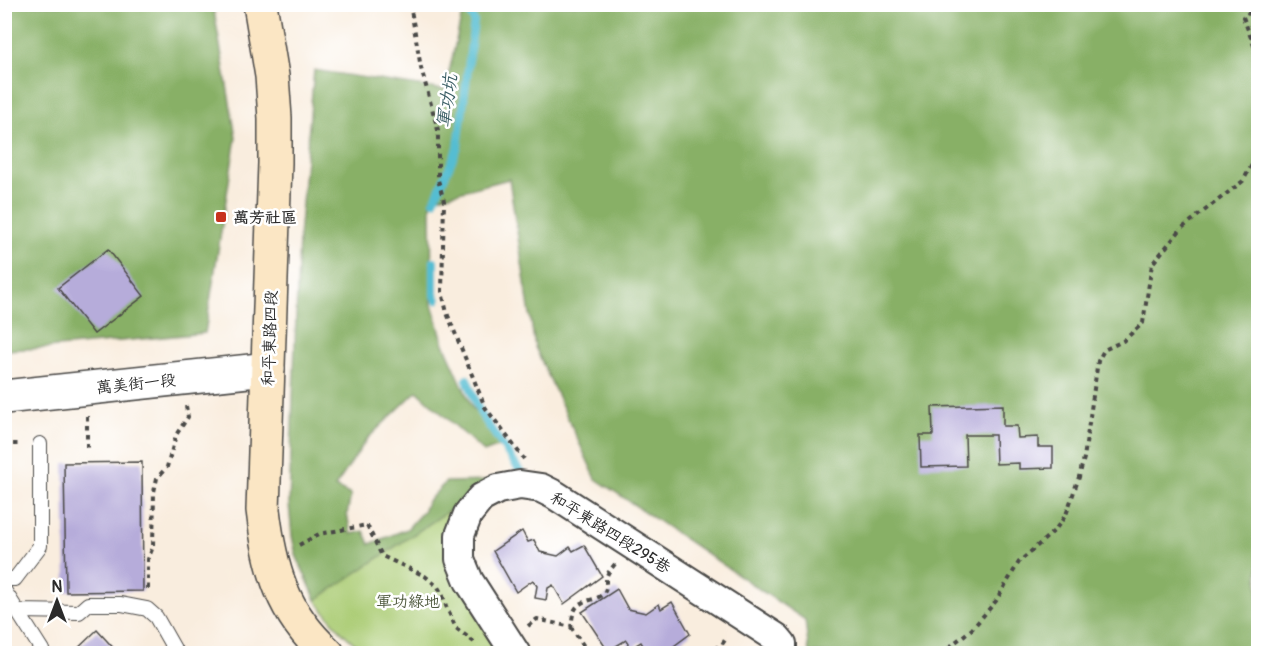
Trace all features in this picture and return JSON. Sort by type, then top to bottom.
[{"type":"main road","name":"和平東路四段","points":[[260,4],[272,76],[275,118],[263,510],[273,568],[284,597],[302,627],[328,654]]},
{"type":"street","name":"萬美街一段","points":[[4,397],[268,369]]},
{"type":"street","name":"和平東路四段295巷","points":[[512,646],[469,581],[460,559],[460,535],[468,514],[481,498],[498,489],[520,485],[541,488],[555,495],[777,638],[782,644],[782,654]]},
{"type":"lane","points":[[4,579],[15,579],[40,546],[40,444]]},
{"type":"lane","points":[[4,590],[42,650],[39,654]]},
{"type":"lane","points":[[18,611],[79,612],[88,604],[121,604],[147,609],[156,617],[177,654]]},
{"type":"path","points":[[410,4],[421,68],[438,130],[438,180],[444,201],[442,292],[447,313],[485,407],[531,467],[541,488]]},
{"type":"path","points":[[1258,7],[1243,17],[1258,56]]},
{"type":"path","points":[[943,654],[972,629],[996,601],[1019,562],[1055,530],[1066,515],[1084,458],[1098,361],[1104,350],[1123,341],[1143,323],[1152,264],[1182,228],[1243,181],[1258,154]]},
{"type":"path","points":[[147,609],[148,559],[153,547],[154,492],[157,478],[167,466],[176,435],[188,417],[185,399]]},
{"type":"path","points":[[319,534],[368,525],[382,556],[425,576],[438,587],[456,628],[487,652],[512,646],[537,620],[571,627],[589,654]]},
{"type":"path","points":[[571,627],[577,606],[585,600],[598,598],[604,593],[607,573],[630,544]]},
{"type":"path","points":[[1088,654],[1104,651],[1110,654]]},
{"type":"green space","points":[[5,5],[213,5],[236,137],[205,333],[5,350]]},
{"type":"green space","points":[[464,5],[1258,5],[1258,653],[809,653],[805,620],[596,479],[535,347],[509,179],[431,199],[432,304],[444,344],[472,407],[500,446],[484,452],[417,391],[367,439],[335,487],[351,495],[347,514],[351,534],[364,531],[370,544],[407,529],[424,510],[427,502],[446,482],[489,481],[316,600],[296,555],[289,504],[299,237],[314,70],[445,90]]},
{"type":"green space","name":"軍功綠地","points":[[463,501],[454,515],[502,653],[367,653],[339,629],[316,600]]},
{"type":"building","points":[[108,249],[144,296],[94,334],[58,288]]},
{"type":"building","points":[[1003,405],[1003,426],[1017,426],[1018,438],[1038,437],[1038,447],[1053,447],[1053,468],[1019,469],[1019,463],[996,464],[995,435],[965,435],[966,466],[921,467],[920,435],[933,435],[932,407]]},
{"type":"building","points":[[142,462],[143,591],[66,592],[64,463]]},
{"type":"building","points":[[522,531],[528,542],[534,540],[540,552],[558,556],[570,547],[573,551],[584,545],[602,576],[564,604],[553,585],[548,588],[546,600],[535,598],[537,586],[533,580],[516,592],[493,551]]},
{"type":"building","points":[[617,589],[628,609],[646,613],[659,604],[661,609],[672,602],[690,634],[663,654],[648,654],[641,642],[636,645],[635,654],[626,654],[628,643],[626,640],[608,651],[582,612]]},
{"type":"building","points":[[97,630],[119,654],[72,654]]},
{"type":"waterway","name":"軍功坑","points":[[434,201],[458,147],[474,21],[464,4]]},
{"type":"waterway","name":"軍功坑","points":[[434,261],[434,294],[437,300]]},
{"type":"waterway","name":"軍功坑","points":[[467,379],[480,413],[520,471]]},
{"type":"place","name":"萬芳社區","points":[[221,217]]}]
